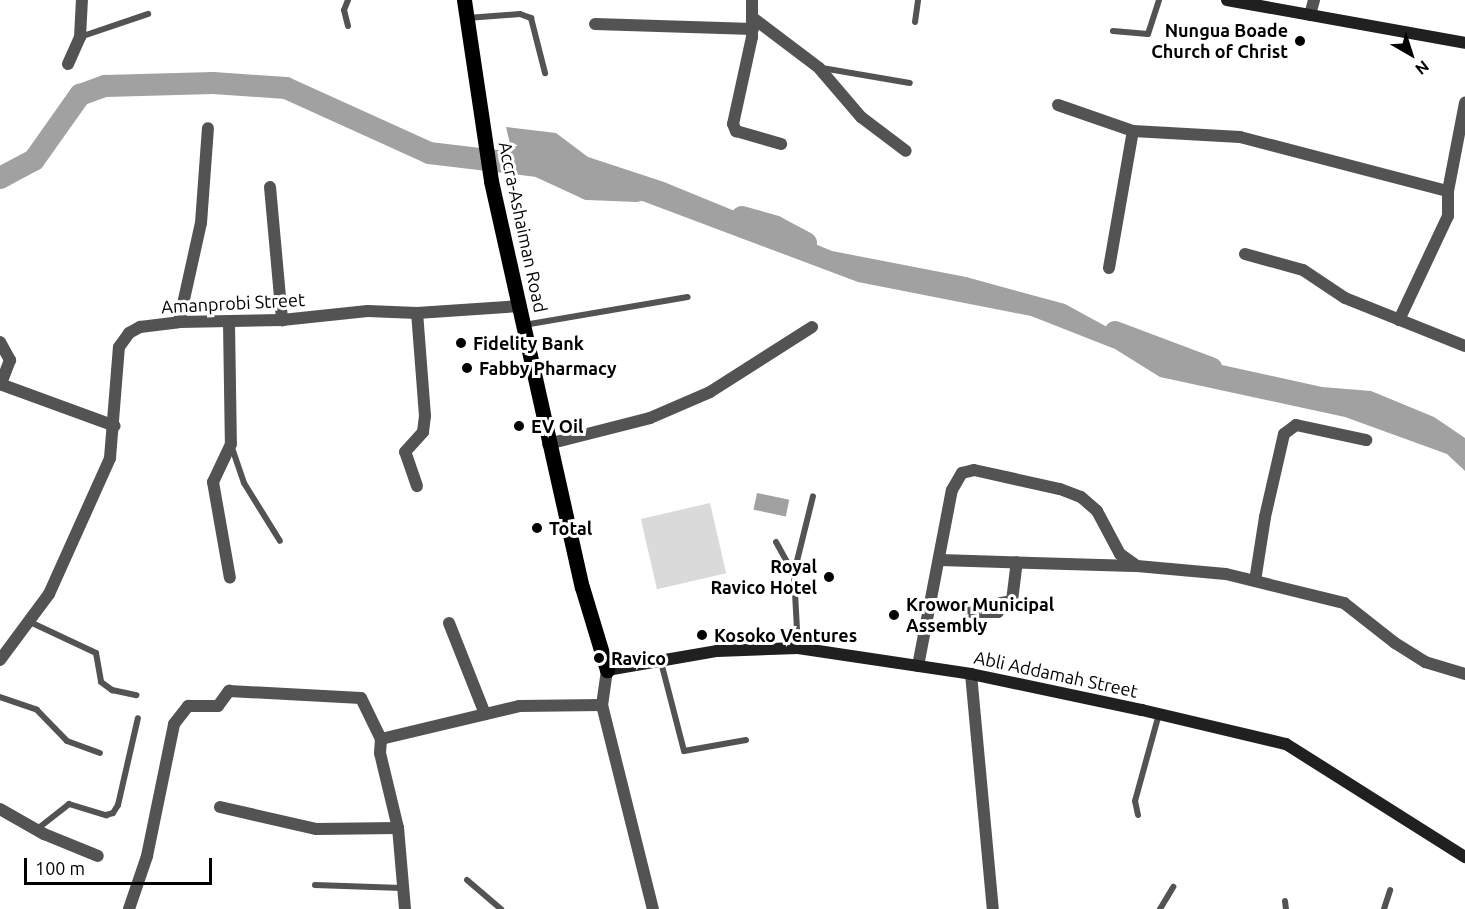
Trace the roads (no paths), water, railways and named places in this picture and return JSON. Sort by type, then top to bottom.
[{"type":"main road","name":"Accra-Ashaiman Road","points":[[464,0],[491,182],[520,306],[548,444],[582,587],[608,670]]},
{"type":"street","points":[[68,64],[80,37],[82,0]]},
{"type":"street","points":[[752,0],[753,23],[733,124],[736,131],[781,144]]},
{"type":"street","points":[[1227,0],[1465,43]]},
{"type":"street","points":[[1310,15],[1314,0]]},
{"type":"street","points":[[595,24],[753,23],[819,68],[861,117],[906,151]]},
{"type":"street","points":[[1399,320],[1448,216],[1448,191],[1465,103]]},
{"type":"street","points":[[1058,105],[1133,131],[1240,136],[1448,191]]},
{"type":"street","points":[[179,322],[201,223],[208,128]]},
{"type":"street","points":[[1109,268],[1133,131]]},
{"type":"street","points":[[270,187],[282,320]]},
{"type":"street","points":[[1245,254],[1315,275],[1345,297],[1465,346]]},
{"type":"street","name":"Amanprobi Street","points":[[0,660],[49,594],[110,458],[115,426],[119,347],[123,339],[140,327],[179,322],[229,323],[282,320],[368,311],[417,313],[520,306]]},
{"type":"street","points":[[417,313],[424,416],[423,432],[405,452],[417,486]]},
{"type":"street","points":[[229,323],[231,444],[213,482],[230,578]]},
{"type":"street","points":[[548,444],[650,418],[700,396],[812,327]]},
{"type":"street","points":[[0,342],[10,360],[0,384],[115,426]]},
{"type":"street","points":[[1255,581],[1265,517],[1284,434],[1296,425],[1366,440]]},
{"type":"street","points":[[918,666],[952,490],[962,473],[974,470],[1060,489],[1081,497],[1097,511],[1120,554],[1137,566]]},
{"type":"street","points":[[940,560],[1137,566],[1226,574],[1344,603],[1395,644],[1425,662],[1465,674]]},
{"type":"street","points":[[971,612],[998,612],[1000,603],[1012,601],[1017,562]]},
{"type":"street","points":[[449,623],[485,714]]},
{"type":"street","name":"Abli Addamah Street","points":[[608,670],[717,651],[798,648],[971,674],[1159,714],[1286,744],[1465,857]]},
{"type":"street","points":[[608,670],[602,705],[653,909]]},
{"type":"street","points":[[971,674],[993,909]]},
{"type":"street","points":[[129,909],[147,856],[174,724],[188,706],[218,706],[229,691],[361,698],[381,739],[387,785],[398,828],[405,909]]},
{"type":"street","points":[[381,739],[519,706],[602,705]]},
{"type":"street","points":[[220,807],[316,829],[398,828]]},
{"type":"street","points":[[0,809],[36,830],[98,856]]},
{"type":"lane","points":[[348,0],[344,10],[348,26]]},
{"type":"lane","points":[[915,22],[918,0]]},
{"type":"lane","points":[[1113,31],[1148,34],[1159,0]]},
{"type":"lane","points":[[80,37],[148,14]]},
{"type":"lane","points":[[466,18],[520,14],[531,18],[545,73]]},
{"type":"lane","points":[[819,68],[910,83]]},
{"type":"lane","points":[[524,325],[688,297]]},
{"type":"lane","points":[[231,444],[244,483],[280,541]]},
{"type":"lane","points":[[798,648],[794,573],[813,496]]},
{"type":"lane","points":[[776,542],[794,573]]},
{"type":"lane","points":[[30,622],[96,653],[101,682],[112,690],[136,695]]},
{"type":"lane","points":[[661,662],[684,751],[746,740]]},
{"type":"lane","points":[[0,697],[37,710],[67,741],[100,753]]},
{"type":"lane","points":[[1138,814],[1135,801],[1159,714]]},
{"type":"lane","points":[[36,830],[69,804],[106,815],[113,813],[118,806],[138,718]]},
{"type":"lane","points":[[467,880],[501,909]]},
{"type":"lane","points":[[315,885],[402,888]]},
{"type":"lane","points":[[1160,909],[1173,887]]},
{"type":"lane","points":[[1384,909],[1390,890]]},
{"type":"lane","points":[[1285,901],[1286,909]]},
{"type":"waterway","points":[[0,178],[34,160],[80,95],[105,86],[213,83],[286,88],[429,153],[538,166],[588,189],[637,191]]},
{"type":"waterway","points":[[742,217],[776,227],[806,243]]},
{"type":"waterway","points":[[1115,332],[1211,368]]},
{"type":"place","name":"Nungua Boade Church of Christ","points":[[1300,41]]},
{"type":"place","name":"Fidelity Bank","points":[[461,343]]},
{"type":"place","name":"Fabby Pharmacy","points":[[467,368]]},
{"type":"place","name":"EV Oil","points":[[519,426]]},
{"type":"place","name":"Total","points":[[537,528]]},
{"type":"place","name":"Royal Ravico Hotel","points":[[829,577]]},
{"type":"place","name":"Krowor Municipal Assembly","points":[[894,615]]},
{"type":"place","name":"Kosoko Ventures","points":[[702,635]]},
{"type":"place","name":"Ravico","points":[[599,658]]}]
